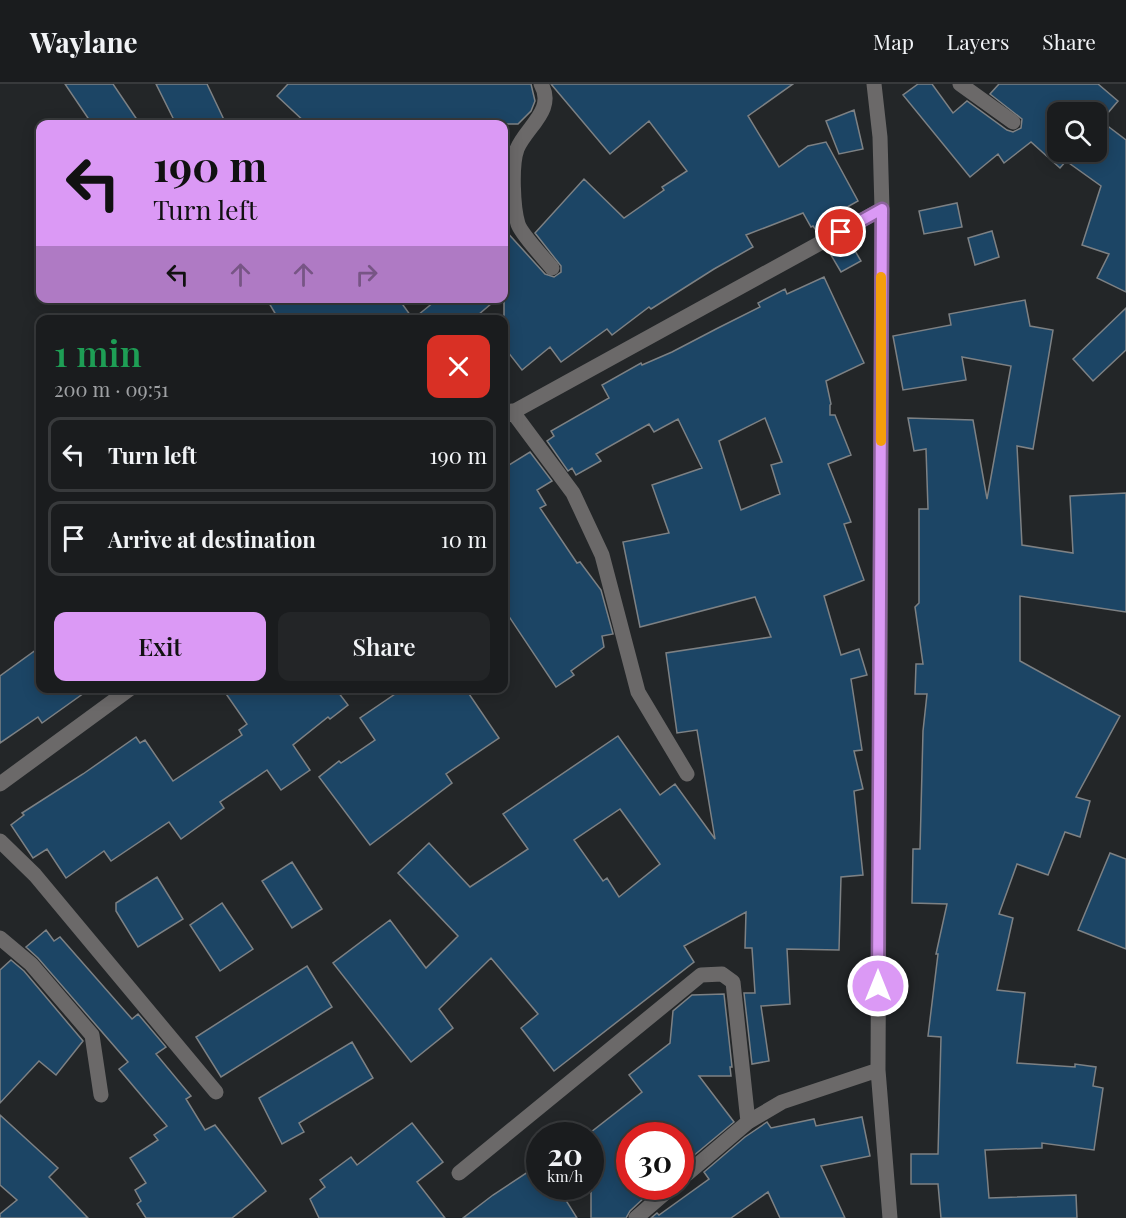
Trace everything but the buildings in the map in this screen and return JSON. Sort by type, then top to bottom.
[{"type":"street","points":[[541,84],[544,90],[545,105],[517,149],[512,181],[518,225],[552,268]]},
{"type":"street","points":[[873,84],[880,137],[882,209],[878,1070],[890,1218]]},
{"type":"street","points":[[960,84],[1013,122]]},
{"type":"street","points":[[687,774],[638,693],[602,555],[573,493],[508,414],[882,209]]},
{"type":"street","points":[[0,784],[124,693]]},
{"type":"street","points":[[0,841],[35,874],[216,1092]]},
{"type":"street","points":[[0,938],[31,964],[92,1035],[101,1095]]},
{"type":"street","points":[[459,1173],[701,975],[722,974],[733,982],[748,1122]]},
{"type":"street","points":[[694,1168],[748,1122],[782,1102],[878,1070]]},
{"type":"street","points":[[636,1218],[657,1200]]},
{"type":"slow traffic","points":[[881,277],[881,441]]},
{"type":"route","points":[[841,232],[882,209],[878,986]]}]
